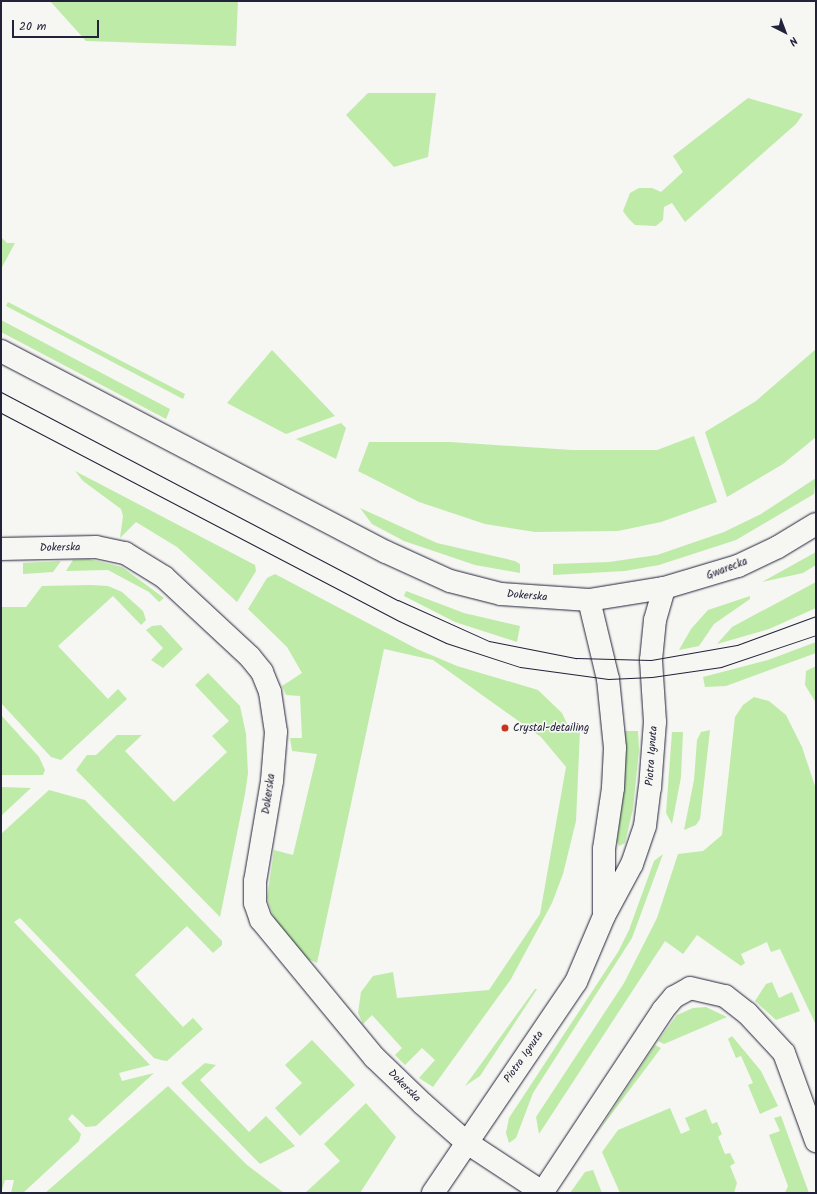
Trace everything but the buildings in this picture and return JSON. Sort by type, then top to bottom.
[{"type":"street","name":"Dokerska","points":[[1,351],[386,552],[450,581],[501,594],[589,600],[630,595]]},
{"type":"street","name":"Gwarecka","points":[[630,595],[664,588],[738,566],[778,547],[816,524]]},
{"type":"street","name":"Dokerska","points":[[1,549],[96,547],[125,553],[164,577],[250,656],[262,672],[270,692],[276,732],[272,781],[255,881],[255,903],[261,920],[374,1056],[466,1142],[542,1193]]},
{"type":"street","name":"Piotra Ignuta","points":[[433,1193],[466,1142],[576,982],[604,916],[632,864],[645,826],[655,724],[652,640],[664,588]]},
{"type":"street","name":"Piotra Ignuta","points":[[589,600],[608,679],[615,748],[613,788],[604,849],[604,916]]},
{"type":"street","points":[[542,1193],[663,1010],[674,997],[690,988],[725,996],[747,1013],[784,1053],[816,1141]]},
{"type":"green space","points":[[50,1],[238,1],[236,46],[86,41]]},
{"type":"green space","points":[[368,93],[436,93],[428,157],[394,167],[346,115]]},
{"type":"green space","points":[[748,98],[803,114],[796,124],[685,222],[672,203],[664,207],[663,220],[656,226],[635,225],[623,211],[630,193],[639,188],[652,188],[661,192],[683,172],[673,156]]},
{"type":"green space","points":[[1,237],[7,243],[15,243],[1,269]]},
{"type":"green space","points":[[8,302],[185,394],[183,399],[6,306]]},
{"type":"green space","points":[[1,320],[170,409],[166,419],[1,332]]},
{"type":"green space","points":[[816,349],[816,437],[783,464],[727,497],[705,432],[756,401]]},
{"type":"green space","points":[[272,350],[335,416],[286,434],[227,403]]},
{"type":"green space","points":[[341,423],[346,428],[336,459],[296,439]]},
{"type":"green space","points":[[694,436],[717,502],[661,522],[618,531],[535,532],[485,524],[419,502],[358,471],[369,442],[450,442],[572,450],[657,450]]},
{"type":"green space","points":[[75,471],[255,565],[256,571],[237,602],[177,547],[136,522],[120,538],[123,516],[121,509],[83,481]]},
{"type":"green space","points":[[816,478],[814,494],[736,540],[659,565],[625,571],[553,575],[553,564],[609,562],[657,555],[724,532],[761,514]]},
{"type":"green space","points":[[360,508],[437,543],[515,561],[520,564],[520,573],[475,565],[404,541],[372,524]]},
{"type":"green space","points":[[816,552],[816,565],[803,573],[762,582]]},
{"type":"green space","points":[[89,559],[122,567],[164,598],[159,602],[149,592],[108,570],[66,571],[73,560]]},
{"type":"green space","points":[[61,561],[53,572],[23,574],[23,563]]},
{"type":"green space","points":[[275,574],[417,649],[457,666],[538,690],[562,713],[570,730],[580,731],[576,821],[563,874],[552,903],[511,979],[433,1087],[419,1078],[435,1060],[422,1048],[405,1065],[395,1055],[402,1048],[372,1015],[363,1024],[358,1013],[361,992],[373,976],[393,972],[397,998],[489,990],[540,914],[566,767],[541,737],[433,660],[384,649],[317,963],[306,958],[276,924],[267,898],[274,850],[293,855],[317,754],[292,751],[290,738],[302,738],[300,696],[286,695],[282,686],[302,673],[287,647],[248,609],[267,578]]},
{"type":"green space","points":[[816,582],[816,608],[769,629],[717,644],[732,627]]},
{"type":"green space","points":[[42,586],[108,586],[122,592],[143,611],[146,620],[141,625],[113,596],[58,646],[108,699],[118,689],[127,699],[61,760],[51,757],[1,703],[1,607],[26,607]]},
{"type":"green space","points":[[406,591],[464,613],[520,626],[517,642],[455,622],[404,596]]},
{"type":"green space","points":[[750,596],[750,599],[714,624],[699,646],[679,650],[691,629],[708,610]]},
{"type":"green space","points":[[161,625],[183,649],[163,668],[151,660],[163,648],[146,630],[152,626]]},
{"type":"green space","points":[[816,642],[816,653],[726,686],[705,687],[703,677],[768,660]]},
{"type":"green space","points":[[816,666],[816,703],[805,685],[806,671]]},
{"type":"green space","points":[[208,673],[240,706],[246,734],[248,773],[220,917],[76,770],[87,755],[96,755],[117,735],[142,735],[125,751],[174,802],[227,752],[212,736],[229,721],[195,685]]},
{"type":"green space","points":[[754,697],[769,701],[786,715],[802,747],[816,789],[816,1025],[780,949],[771,952],[767,942],[741,954],[745,963],[741,966],[697,935],[683,954],[665,941],[539,1134],[536,1117],[624,983],[657,918],[678,854],[703,851],[722,835],[735,717],[743,705]]},
{"type":"green space","points":[[1,715],[39,757],[45,770],[43,775],[1,775]]},
{"type":"green space","points":[[710,730],[700,819],[696,825],[684,830],[694,780],[697,740],[701,732]]},
{"type":"green space","points":[[625,731],[638,731],[639,750],[633,809],[625,843],[619,846],[617,842],[625,778]]},
{"type":"green space","points":[[672,732],[683,732],[681,777],[672,824],[666,813]]},
{"type":"green space","points":[[1,787],[31,788],[1,816]]},
{"type":"green space","points":[[49,790],[85,800],[222,941],[222,945],[213,953],[187,926],[135,975],[183,1027],[193,1018],[203,1029],[167,1061],[154,1058],[20,918],[14,922],[150,1065],[119,1073],[122,1081],[154,1073],[96,1126],[86,1127],[72,1114],[68,1119],[81,1134],[79,1141],[23,1193],[11,1193],[14,1180],[5,1180],[1,1193],[1,834]]},
{"type":"green space","points":[[663,854],[632,938],[533,1093],[516,1138],[509,1143],[506,1133],[509,1118],[618,952],[629,930],[654,861]]},
{"type":"green space","points":[[772,982],[779,998],[792,992],[800,1011],[776,1020],[755,1001],[766,984]]},
{"type":"green space","points":[[535,989],[537,989],[480,1076],[465,1086]]},
{"type":"green space","points":[[706,1007],[727,1017],[664,1044],[658,1041],[677,1015],[693,1008]]},
{"type":"green space","points":[[732,1036],[761,1071],[778,1106],[760,1114],[748,1085],[753,1083],[741,1056],[736,1058],[728,1039]]},
{"type":"green space","points":[[312,1040],[355,1085],[300,1136],[275,1108],[302,1083],[285,1065]]},
{"type":"green space","points":[[655,1045],[661,1048],[595,1136]]},
{"type":"green space","points":[[205,1063],[216,1065],[200,1080],[249,1132],[266,1116],[295,1146],[260,1164],[181,1083]]},
{"type":"green space","points":[[168,1086],[247,1165],[284,1193],[45,1193]]},
{"type":"green space","points":[[366,1103],[396,1137],[360,1193],[305,1193],[340,1161],[324,1144]]},
{"type":"green space","points":[[670,1108],[681,1134],[690,1130],[685,1118],[706,1109],[712,1124],[717,1122],[722,1134],[718,1137],[725,1154],[730,1153],[735,1163],[730,1166],[737,1183],[734,1193],[620,1193],[602,1152],[618,1130]]},
{"type":"green space","points":[[781,1116],[809,1193],[785,1193],[788,1186],[769,1135],[780,1131],[774,1118]]},
{"type":"green space","points":[[593,1170],[602,1193],[570,1193],[585,1172]]},
{"type":"tram line","points":[[1,392],[398,600],[489,641],[576,658],[651,660],[737,645],[816,616]]},
{"type":"tram line","points":[[1,413],[399,621],[446,643],[520,667],[608,679],[652,677],[721,667],[816,635]]},
{"type":"place","name":"Crystal-detailing","points":[[505,728]]}]
